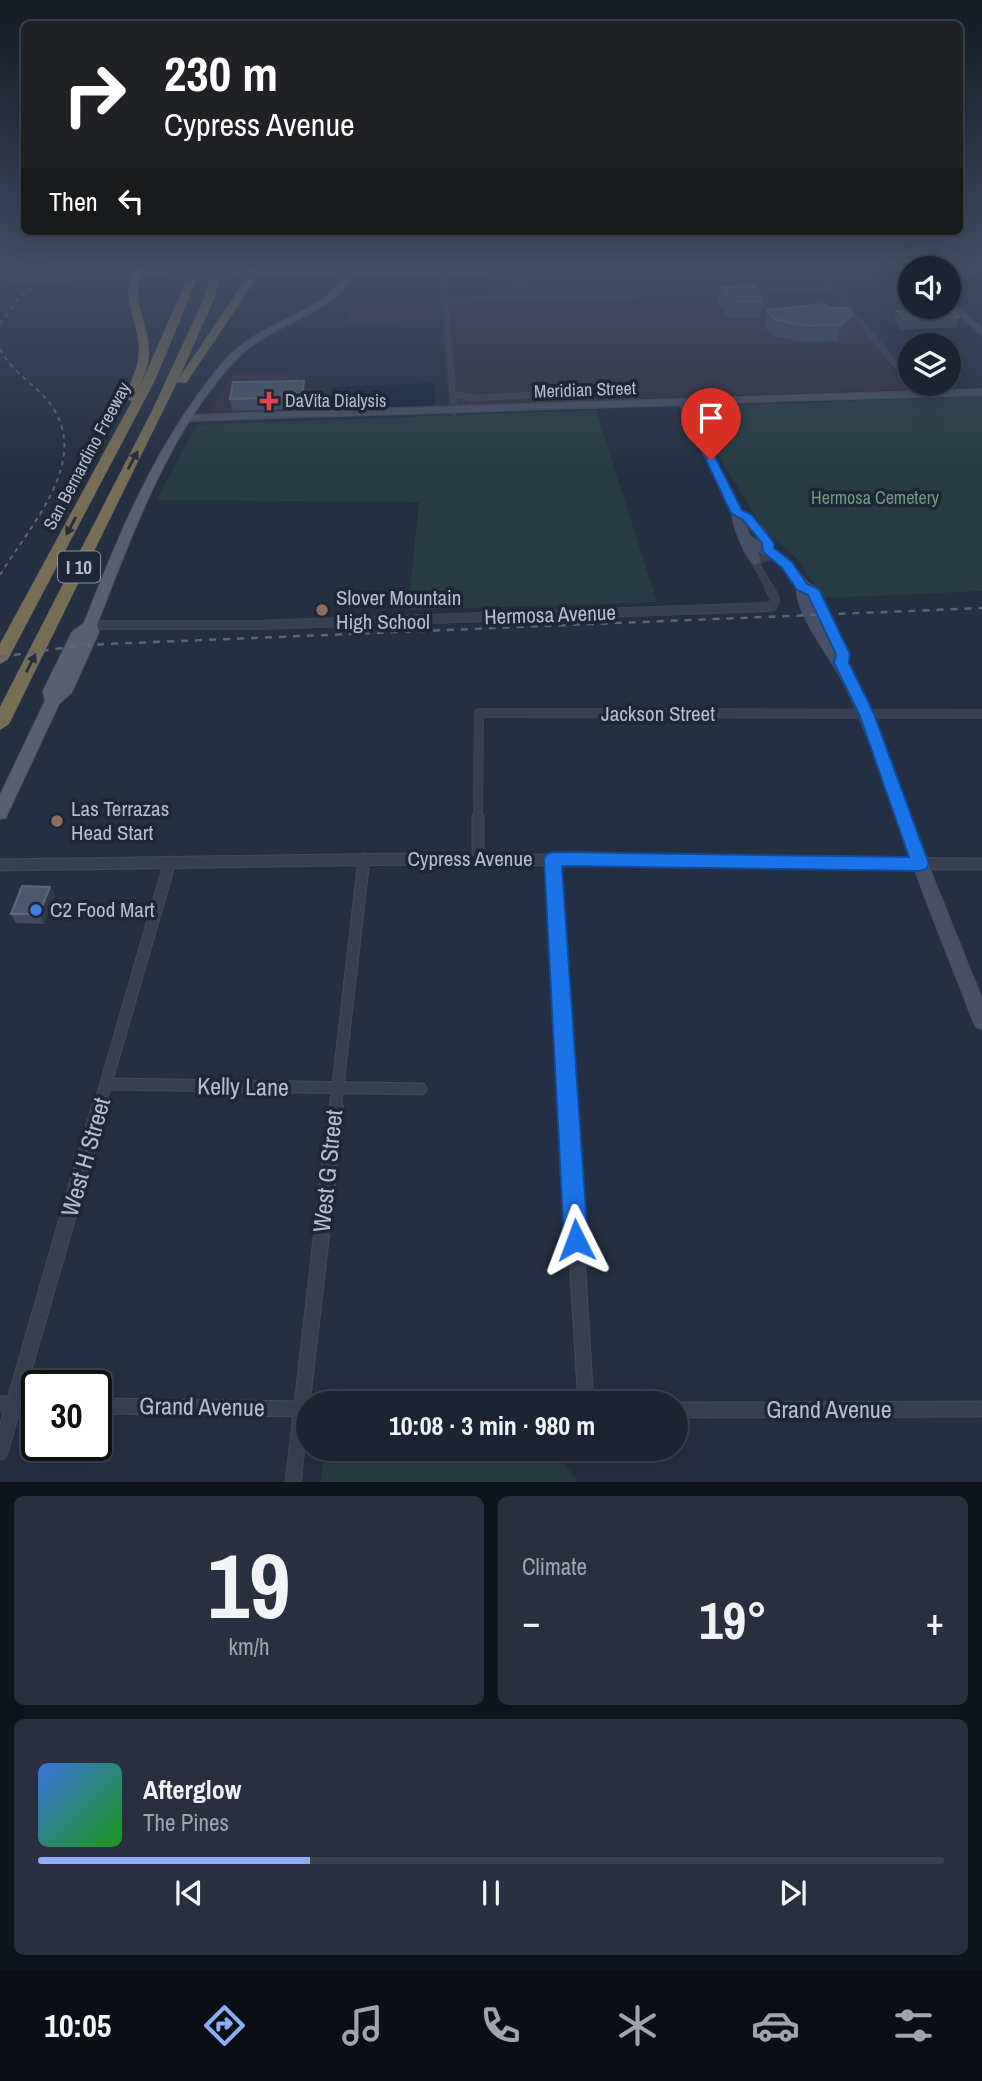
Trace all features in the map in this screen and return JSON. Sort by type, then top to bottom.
[{"type":"highway","points":[[115,444],[144,352],[140,336]]},
{"type":"highway","name":"San Bernardino Freeway","points":[[0,659],[173,336]]},
{"type":"highway","name":"San Bernardino Freeway","points":[[0,724],[159,411],[192,336]]},
{"type":"highway","points":[[159,411],[175,392],[212,336]]},
{"type":"main road","points":[[0,813],[53,701],[65,692],[92,632],[90,625],[154,479],[188,418],[243,346],[258,336]]},
{"type":"street","points":[[449,336],[454,411]]},
{"type":"street","points":[[872,336],[898,368]]},
{"type":"street","name":"Meridian Street","points":[[961,393],[982,392]]},
{"type":"street","points":[[455,394],[472,398],[550,394]]},
{"type":"street","name":"Meridian Street","points":[[188,418],[898,395]]},
{"type":"street","points":[[683,402],[737,513],[736,519],[755,562],[770,552]]},
{"type":"street","points":[[737,513],[747,517],[768,543],[770,552]]},
{"type":"street","points":[[743,534],[787,565],[802,587],[802,596],[827,648],[841,663],[866,714],[920,864],[982,1021]]},
{"type":"street","name":"Hermosa Avenue","points":[[90,625],[259,625],[773,606],[775,599],[755,562]]},
{"type":"street","name":"Jackson Street","points":[[478,859],[479,713],[982,714]]},
{"type":"street","name":"Cypress Avenue","points":[[0,865],[364,859],[982,864]]},
{"type":"street","name":"West G Street","points":[[307,1391],[337,1089],[364,859]]},
{"type":"street","points":[[553,859],[585,1391]]},
{"type":"street","name":"West H Street","points":[[0,1452],[7,1404],[108,1084],[170,862]]},
{"type":"street","name":"Kelly Lane","points":[[108,1084],[421,1089]]},
{"type":"street","name":"Grand Avenue","points":[[112,1406],[296,1409]]},
{"type":"street","name":"Grand Avenue","points":[[688,1410],[982,1409]]},
{"type":"street","name":"West G Street","points":[[293,1482],[296,1461]]},
{"type":"shaded area","points":[[443,336],[867,336],[898,375],[898,389],[449,406]]},
{"type":"shaded area","points":[[235,372],[283,372],[299,376],[298,379],[302,380],[298,387],[304,387],[306,390],[303,411],[215,413],[209,410]]},
{"type":"green space","name":"Hermosa Cemetery","points":[[982,396],[982,591],[824,598],[797,559],[765,531],[715,451],[693,407]]},
{"type":"green space","points":[[596,410],[657,602],[408,610],[419,502],[156,500],[197,425]]},
{"type":"green space","points":[[323,1461],[541,1461],[563,1462],[578,1482],[321,1482]]},
{"type":"water","points":[[434,383],[435,405],[330,409],[331,387]]},
{"type":"building","points":[[304,381],[302,397],[230,399],[233,382]]},
{"type":"building","points":[[22,886],[50,887],[39,914],[11,914]]},
{"type":"railway","points":[[0,349],[11,365],[51,405],[62,426],[64,449],[60,471],[51,493],[0,575]]},
{"type":"railway","points":[[0,657],[83,645],[982,608]]},
{"type":"place","name":"DaVita Dialysis","points":[[269,401]]},
{"type":"place","name":"Slover Mountain High School","points":[[322,610]]},
{"type":"place","name":"Las Terrazas Head Start","points":[[57,821]]},
{"type":"place","name":"C2 Food Mart","points":[[36,910]]},
{"type":"route","points":[[576,1240],[553,859],[920,864],[866,714],[841,663],[843,654],[814,592],[802,587],[787,565],[767,549],[768,543],[747,517],[737,513],[711,460]]}]
